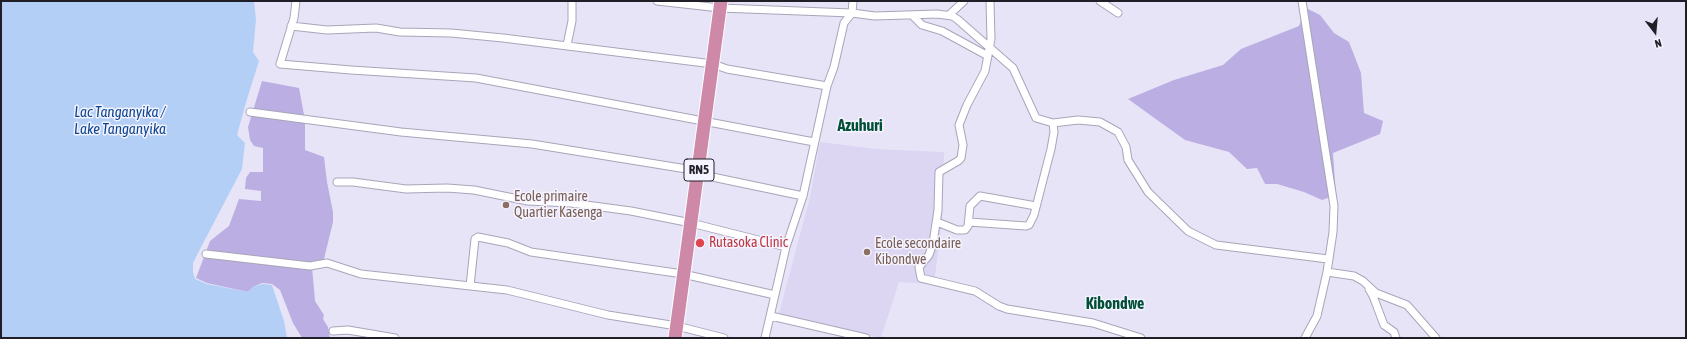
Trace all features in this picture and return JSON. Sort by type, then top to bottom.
[{"type":"highway","name":"RN5","points":[[676,332],[721,4]]},
{"type":"street","points":[[296,1],[291,26],[280,64],[476,78],[706,120],[814,142]]},
{"type":"street","points":[[567,45],[572,21],[572,1]]},
{"type":"street","points":[[657,1],[852,13],[875,16],[950,15],[957,19],[1013,68],[1036,118],[1053,123],[1078,120],[1100,122],[1118,132],[1126,147],[1128,160],[1148,192],[1188,231],[1216,245],[1328,260]]},
{"type":"street","points":[[765,338],[786,247],[803,196],[827,86],[834,68],[844,23],[852,13],[853,1]]},
{"type":"street","points":[[950,15],[964,1]]},
{"type":"street","points":[[990,1],[990,48],[985,71],[967,105],[959,125],[963,145],[960,158],[958,161],[939,172],[937,222],[929,255],[919,267],[921,278],[975,291],[999,306],[1007,309],[1093,323],[1142,338]]},
{"type":"street","points":[[1100,1],[1118,13]]},
{"type":"street","points":[[1302,1],[1334,206],[1333,232],[1327,272],[1317,316],[1305,338]]},
{"type":"street","points":[[913,16],[922,25],[942,31],[988,56]]},
{"type":"street","points":[[291,26],[327,30],[376,28],[400,32],[457,33],[567,45],[713,64],[727,69],[827,86]]},
{"type":"street","points":[[250,112],[401,132],[532,144],[698,172],[803,196]]},
{"type":"street","points":[[969,222],[1026,226],[1030,223],[1036,206],[1053,139],[1053,123]]},
{"type":"street","points":[[337,182],[406,189],[447,188],[490,192],[528,201],[608,208],[691,222],[786,247]]},
{"type":"street","points":[[937,222],[960,232],[966,229],[969,222],[970,206],[980,196],[1036,206]]},
{"type":"street","points":[[470,286],[475,239],[478,237],[508,243],[531,252],[683,274],[775,295]]},
{"type":"street","points":[[206,254],[310,266],[327,263],[361,274],[507,290],[676,332],[724,338]]},
{"type":"street","points":[[1327,272],[1354,276],[1363,281],[1376,293],[1407,305],[1436,338]]},
{"type":"street","points":[[1363,281],[1373,296],[1384,325],[1394,332],[1396,338]]},
{"type":"street","points":[[771,316],[866,338]]},
{"type":"street","points":[[333,331],[348,330],[395,338]]},
{"type":"shaded area","points":[[1306,8],[1320,15],[1334,33],[1349,42],[1361,73],[1364,113],[1383,121],[1380,134],[1333,153],[1336,195],[1322,200],[1304,192],[1277,184],[1265,184],[1257,168],[1247,169],[1229,152],[1185,140],[1128,99],[1174,80],[1223,65],[1241,49],[1299,26]]},
{"type":"shaded area","points":[[262,81],[299,88],[305,120],[305,150],[324,157],[333,212],[333,222],[322,267],[312,267],[315,301],[324,315],[323,319],[328,327],[330,338],[302,338],[293,323],[280,290],[272,284],[262,283],[253,287],[248,292],[207,283],[196,278],[210,241],[229,226],[239,199],[261,201],[261,191],[245,189],[246,178],[250,172],[263,172],[263,148],[254,146],[250,140],[248,127]]},
{"type":"shaded area","name":"Ecole secondaire Kibondwe","points":[[820,142],[877,149],[944,152],[942,221],[934,284],[899,282],[881,338],[778,317],[810,197]]},
{"type":"water","name":"Lac Tanganyika / Lake Tanganyika","points":[[1,1],[254,1],[256,19],[253,52],[259,61],[237,135],[245,143],[242,169],[193,263],[193,272],[195,279],[207,284],[248,292],[253,287],[262,284],[272,285],[284,321],[287,338],[1,338]]},
{"type":"place","name":"Ecole primaire Quartier Kasenga","points":[[506,205]]},
{"type":"place","name":"Rutasoka Clinic","points":[[700,243]]},
{"type":"place","name":"Ecole secondaire Kibondwe","points":[[867,252]]},
{"type":"district","name":"Azuhuri","points":[[860,126]]},
{"type":"district","name":"Kibondwe","points":[[1115,304]]}]
